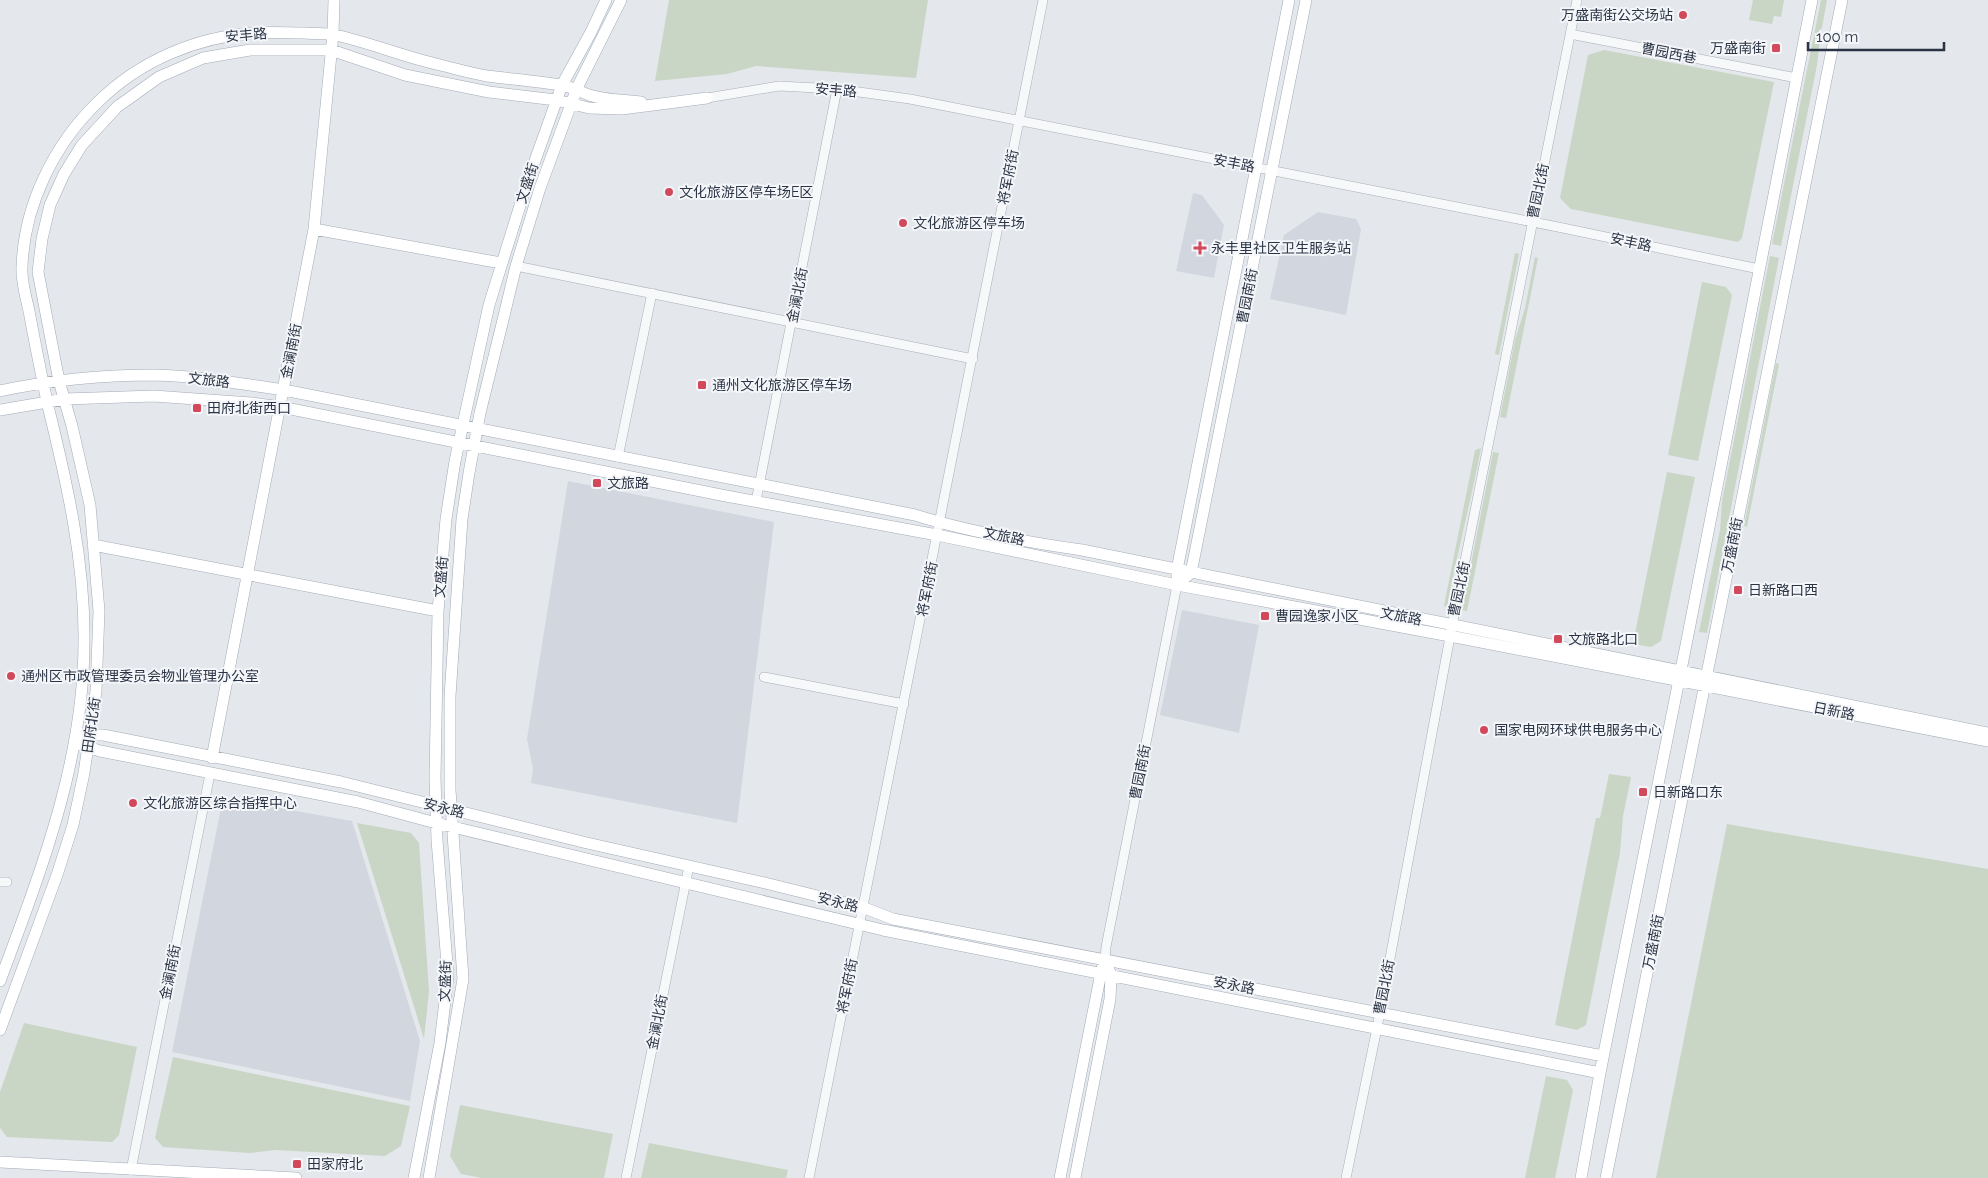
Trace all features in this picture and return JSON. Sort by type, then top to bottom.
[{"type":"main road","name":"金澜南街","points":[[212,758],[314,229],[333,34],[334,0]]},
{"type":"main road","name":"文盛街","points":[[414,1178],[440,1043],[448,976],[435,806],[438,611],[446,519],[458,442],[475,363],[501,263],[556,100],[562,85],[592,32],[606,0]]},
{"type":"main road","name":"文盛街","points":[[428,1178],[463,979],[451,810],[450,696],[462,519],[480,413],[516,266],[540,188],[570,104],[621,0]]},
{"type":"main road","name":"曹园南街","points":[[1177,585],[1177,570],[1289,0]]},
{"type":"main road","name":"曹园南街","points":[[1191,573],[1306,0]]},
{"type":"main road","name":"万盛南街","points":[[1581,1178],[1603,1056],[1680,676],[1812,0]]},
{"type":"main road","name":"万盛南街","points":[[1606,1178],[1842,0]]},
{"type":"main road","name":"安丰路","points":[[42,382],[22,272],[23,254],[30,218],[42,183],[59,150],[80,120],[120,83],[151,63],[182,48],[215,38],[248,33],[333,34],[410,58],[482,75],[577,88],[590,95],[650,103],[707,98]]},
{"type":"main road","name":"安丰路","points":[[59,381],[38,272],[45,222],[57,189],[72,159],[93,131],[117,106],[144,86],[173,70],[203,58],[250,50],[331,50],[405,75],[489,92],[556,100],[589,108],[622,108],[707,98]]},
{"type":"main road","points":[[314,229],[501,263]]},
{"type":"main road","name":"文旅路","points":[[0,391],[42,382],[155,375],[284,390],[915,516],[940,523],[1191,573],[1451,631],[1680,676]]},
{"type":"main road","name":"田府北街","points":[[0,1030],[65,850],[79,799],[91,734],[99,644],[99,612],[94,545],[90,505],[59,381]]},
{"type":"main road","name":"田府北街","points":[[0,981],[50,845],[76,739],[82,694],[84,643],[80,561],[67,484],[42,382]]},
{"type":"main road","name":"文旅路","points":[[0,410],[65,399],[164,396],[281,407],[937,535],[1177,585],[1451,631]]},
{"type":"main road","points":[[94,545],[438,611]]},
{"type":"main road","points":[[1177,585],[1191,573]]},
{"type":"main road","name":"日新路","points":[[1680,676],[1988,741]]},
{"type":"main road","name":"日新路","points":[[1705,682],[1988,733]]},
{"type":"main road","name":"安永路","points":[[76,739],[91,734],[341,782],[451,810],[862,907],[893,919],[1603,1056]]},
{"type":"main road","name":"安永路","points":[[76,739],[100,751],[358,802],[883,930],[1600,1073]]},
{"type":"main road","name":"曹园南街","points":[[1075,1178],[1110,998],[1105,974],[1105,959]]},
{"type":"main road","name":"曹园南街","points":[[1060,1178],[1105,974]]},
{"type":"main road","points":[[0,1162],[296,1178]]},
{"type":"street","name":"将军府街","points":[[809,1178],[1043,0]]},
{"type":"street","name":"曹园北街","points":[[1346,1178],[1531,222],[1577,0]]},
{"type":"street","name":"曹园西巷","points":[[1570,34],[1797,78]]},
{"type":"street","name":"安丰路","points":[[707,98],[779,86],[837,88],[910,99],[1272,170],[1758,269]]},
{"type":"street","name":"金澜北街","points":[[756,501],[837,88]]},
{"type":"street","points":[[516,266],[973,359]]},
{"type":"street","points":[[618,457],[652,293]]},
{"type":"street","name":"曹园南街","points":[[1105,959],[1177,585]]},
{"type":"street","points":[[764,677],[904,704]]},
{"type":"street","name":"金澜南街","points":[[131,1170],[210,774]]},
{"type":"street","name":"金澜北街","points":[[626,1178],[689,866]]},
{"type":"shaded area","name":"永丰里社区卫生服务站","points":[[1193,193],[1202,195],[1224,225],[1214,278],[1176,271]]},
{"type":"shaded area","points":[[1318,212],[1356,219],[1361,229],[1346,315],[1270,299],[1284,235]]},
{"type":"shaded area","points":[[568,481],[774,522],[737,823],[531,783],[533,769],[527,739]]},
{"type":"shaded area","points":[[1182,610],[1259,625],[1239,733],[1160,715]]},
{"type":"shaded area","points":[[223,798],[352,821],[420,1041],[410,1101],[172,1052]]},
{"type":"green space","points":[[669,0],[928,0],[916,78],[756,66],[727,74],[655,81]]},
{"type":"green space","points":[[1753,0],[1784,0],[1781,17],[1774,16],[1772,24],[1749,20]]},
{"type":"green space","points":[[1821,0],[1827,0],[1817,65],[1781,246],[1772,244]]},
{"type":"green space","points":[[1604,50],[1774,82],[1742,238],[1738,242],[1571,209],[1560,198],[1588,55]]},
{"type":"green space","points":[[1515,253],[1519,254],[1499,355],[1495,354]]},
{"type":"green space","points":[[1770,256],[1779,258],[1707,633],[1699,632],[1720,530],[1722,501]]},
{"type":"green space","points":[[1535,257],[1538,258],[1506,418],[1500,417],[1515,340],[1525,308]]},
{"type":"green space","points":[[1702,282],[1726,287],[1732,295],[1698,461],[1668,455]]},
{"type":"green space","points":[[1776,363],[1779,364],[1747,527],[1744,526]]},
{"type":"green space","points":[[1481,448],[1447,607],[1444,606],[1475,450]]},
{"type":"green space","points":[[1493,452],[1499,453],[1467,611],[1462,610]]},
{"type":"green space","points":[[1667,472],[1695,477],[1661,641],[1651,647],[1633,644]]},
{"type":"green space","points":[[1609,774],[1631,777],[1623,816],[1620,853],[1586,1025],[1577,1030],[1555,1025],[1596,818],[1600,818]]},
{"type":"green space","points":[[357,823],[411,833],[419,843],[429,991],[424,1039]]},
{"type":"green space","points":[[1727,824],[1988,869],[1988,1178],[1656,1178]]},
{"type":"green space","points":[[24,1023],[137,1047],[119,1135],[112,1142],[7,1137],[0,1128],[0,1092]]},
{"type":"green space","points":[[173,1057],[410,1106],[401,1146],[385,1156],[275,1150],[250,1153],[163,1147],[155,1138]]},
{"type":"green space","points":[[1546,1076],[1567,1080],[1573,1090],[1555,1178],[1525,1178]]},
{"type":"green space","points":[[460,1105],[613,1134],[604,1178],[482,1178],[461,1174],[450,1156]]},
{"type":"green space","points":[[649,1143],[788,1170],[786,1178],[641,1178]]},
{"type":"place","name":"万盛南街公交场站","points":[[1683,15]]},
{"type":"place","name":"万盛南街","points":[[1776,48]]},
{"type":"place","name":"文化旅游区停车场E区","points":[[669,192]]},
{"type":"place","name":"文化旅游区停车场","points":[[903,223]]},
{"type":"place","name":"永丰里社区卫生服务站","points":[[1200,248]]},
{"type":"place","name":"通州文化旅游区停车场","points":[[702,385]]},
{"type":"place","name":"田府北街西口","points":[[197,408]]},
{"type":"place","name":"文旅路","points":[[597,483]]},
{"type":"place","name":"日新路口西","points":[[1738,590]]},
{"type":"place","name":"曹园逸家小区","points":[[1265,616]]},
{"type":"place","name":"文旅路北口","points":[[1558,639]]},
{"type":"place","name":"通州区市政管理委员会物业管理办公室","points":[[11,676]]},
{"type":"place","name":"国家电网环球供电服务中心","points":[[1484,730]]},
{"type":"place","name":"日新路口东","points":[[1643,792]]},
{"type":"place","name":"文化旅游区综合指挥中心","points":[[133,803]]},
{"type":"place","name":"田家府北","points":[[297,1164]]}]
